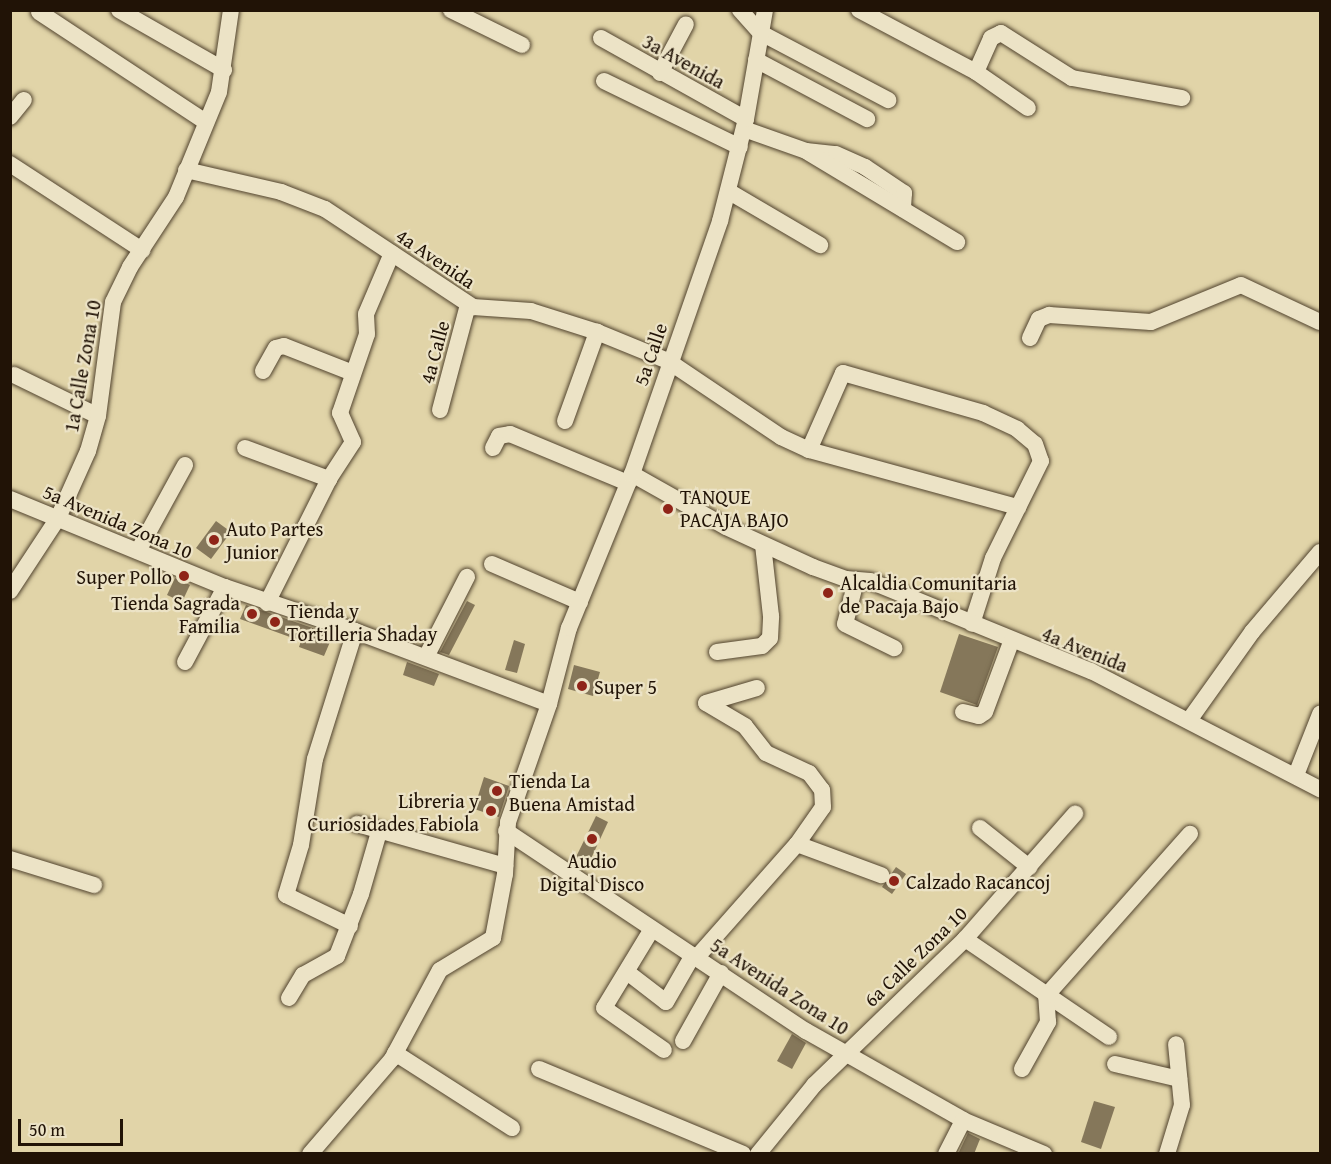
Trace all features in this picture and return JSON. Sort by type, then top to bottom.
[{"type":"street","points":[[119,10],[224,70]]},
{"type":"street","points":[[451,10],[522,45]]},
{"type":"street","points":[[740,10],[761,33],[888,100]]},
{"type":"street","name":"5a Calle","points":[[310,1154],[395,1053],[440,970],[493,938],[505,866],[506,831],[549,704],[580,602],[630,478],[668,361],[728,191],[745,124],[765,10]]},
{"type":"street","points":[[859,10],[976,72],[1028,108]]},
{"type":"street","points":[[39,12],[206,122]]},
{"type":"street","name":"1a Calle Zona 10","points":[[10,591],[58,518],[88,451],[98,416],[113,302],[142,250],[171,209],[206,122],[224,70],[228,12]]},
{"type":"street","points":[[660,73],[686,24]]},
{"type":"street","points":[[976,72],[991,38],[1001,33],[1072,78],[1182,98]]},
{"type":"street","name":"3a Avenida","points":[[601,38],[745,124],[806,151],[836,154],[865,167],[901,189],[905,199],[903,210],[957,242]]},
{"type":"street","points":[[756,60],[867,119]]},
{"type":"street","points":[[604,81],[740,147]]},
{"type":"street","points":[[10,117],[24,100]]},
{"type":"street","points":[[10,164],[142,250]]},
{"type":"street","name":"4a Avenida","points":[[186,170],[281,192],[325,209],[468,305],[531,311],[597,332],[668,361],[781,437],[809,450],[1018,507]]},
{"type":"street","points":[[728,191],[820,245]]},
{"type":"street","points":[[267,603],[329,479],[353,442],[340,413],[367,334],[366,314],[392,253]]},
{"type":"street","points":[[1030,338],[1039,319],[1049,315],[1151,322],[1240,285],[1320,322]]},
{"type":"street","name":"4a Calle","points":[[440,410],[468,305]]},
{"type":"street","points":[[565,421],[597,332]]},
{"type":"street","points":[[263,370],[276,348],[284,346],[353,373]]},
{"type":"street","points":[[809,450],[843,373],[983,413],[1025,435],[1035,444],[1041,462],[993,558],[972,624]]},
{"type":"street","points":[[14,375],[98,416]]},
{"type":"street","name":"4a Avenida","points":[[493,448],[504,433],[630,478],[763,545],[856,581],[870,581],[1011,642],[1091,671],[1190,719],[1320,789]]},
{"type":"street","points":[[246,448],[329,479]]},
{"type":"street","points":[[138,551],[185,465]]},
{"type":"street","name":"5a Avenida Zona 10","points":[[10,499],[267,603],[355,631],[549,704]]},
{"type":"street","points":[[717,652],[762,646],[770,638],[771,616],[763,545]]},
{"type":"street","points":[[1190,719],[1252,632],[1320,552]]},
{"type":"street","points":[[492,564],[580,602]]},
{"type":"street","points":[[426,657],[467,577]]},
{"type":"street","points":[[856,581],[844,624],[894,648]]},
{"type":"street","points":[[185,662],[225,587]]},
{"type":"street","points":[[350,926],[286,895],[301,845],[315,759],[355,631]]},
{"type":"street","points":[[963,711],[979,716],[985,712],[1011,642]]},
{"type":"street","points":[[627,972],[666,1002],[695,956],[797,844],[823,807],[818,781],[804,770],[766,753],[745,726],[706,704],[757,688]]},
{"type":"street","points":[[1296,775],[1320,714]]},
{"type":"street","name":"6a Calle Zona 10","points":[[758,1154],[779,1124],[845,1053],[965,939],[1075,814]]},
{"type":"street","points":[[357,824],[505,866]]},
{"type":"street","points":[[980,828],[1029,867]]},
{"type":"street","name":"5a Avenida Zona 10","points":[[506,831],[721,973],[766,1006],[963,1120],[1044,1154]]},
{"type":"street","points":[[289,999],[303,975],[332,961],[350,926],[379,832]]},
{"type":"street","points":[[1022,1069],[1048,1022],[1046,996],[1190,834]]},
{"type":"street","points":[[797,844],[881,875]]},
{"type":"street","points":[[10,859],[94,885]]},
{"type":"street","points":[[652,929],[604,1008],[664,1050]]},
{"type":"street","points":[[965,939],[1109,1037]]},
{"type":"street","points":[[683,1041],[721,973]]},
{"type":"street","points":[[1167,1154],[1180,1121],[1176,1044]]},
{"type":"street","points":[[395,1053],[512,1128]]},
{"type":"street","points":[[1115,1064],[1179,1079]]},
{"type":"street","points":[[539,1069],[606,1100],[743,1154]]},
{"type":"street","points":[[946,1154],[963,1120]]},
{"type":"building","name":"Auto Partes Junior","points":[[216,521],[231,532],[211,559],[196,548]]},
{"type":"building","points":[[175,578],[190,585],[182,602],[167,595]]},
{"type":"building","points":[[467,601],[475,605],[449,655],[440,652]]},
{"type":"building","points":[[246,605],[333,635],[324,656],[299,647],[301,641],[240,619]]},
{"type":"building","points":[[959,634],[998,647],[977,705],[940,692]]},
{"type":"building","points":[[514,640],[525,644],[517,673],[505,670]]},
{"type":"building","points":[[407,662],[439,674],[434,686],[403,675]]},
{"type":"building","points":[[574,665],[600,672],[593,696],[568,689]]},
{"type":"building","points":[[484,777],[509,786],[499,817],[474,809]]},
{"type":"building","name":"Audio Digital Disco","points":[[596,816],[608,822],[589,863],[576,857]]},
{"type":"building","name":"Calzado Racancoj","points":[[896,867],[906,874],[892,894],[882,887]]},
{"type":"building","points":[[792,1034],[806,1043],[792,1069],[777,1061]]},
{"type":"building","points":[[1094,1101],[1115,1107],[1101,1149],[1081,1142]]},
{"type":"building","points":[[968,1133],[980,1139],[974,1154],[958,1154]]},
{"type":"place","name":"TANQUE PACAJA BAJO","points":[[668,509]]},
{"type":"place","name":"Auto Partes Junior","points":[[214,540]]},
{"type":"place","name":"Super Pollo","points":[[184,576]]},
{"type":"place","name":"Alcaldia Comunitaria de Pacaja Bajo","points":[[828,593]]},
{"type":"place","name":"Tienda Sagrada Familia","points":[[252,614]]},
{"type":"place","name":"Tienda y Tortilleria Shaday","points":[[275,622]]},
{"type":"place","name":"Super 5","points":[[582,686]]},
{"type":"place","name":"Tienda La Buena Amistad","points":[[497,791]]},
{"type":"place","name":"Libreria y Curiosidades Fabiola","points":[[491,811]]},
{"type":"place","name":"Audio Digital Disco","points":[[592,839]]},
{"type":"place","name":"Calzado Racancoj","points":[[894,881]]}]
